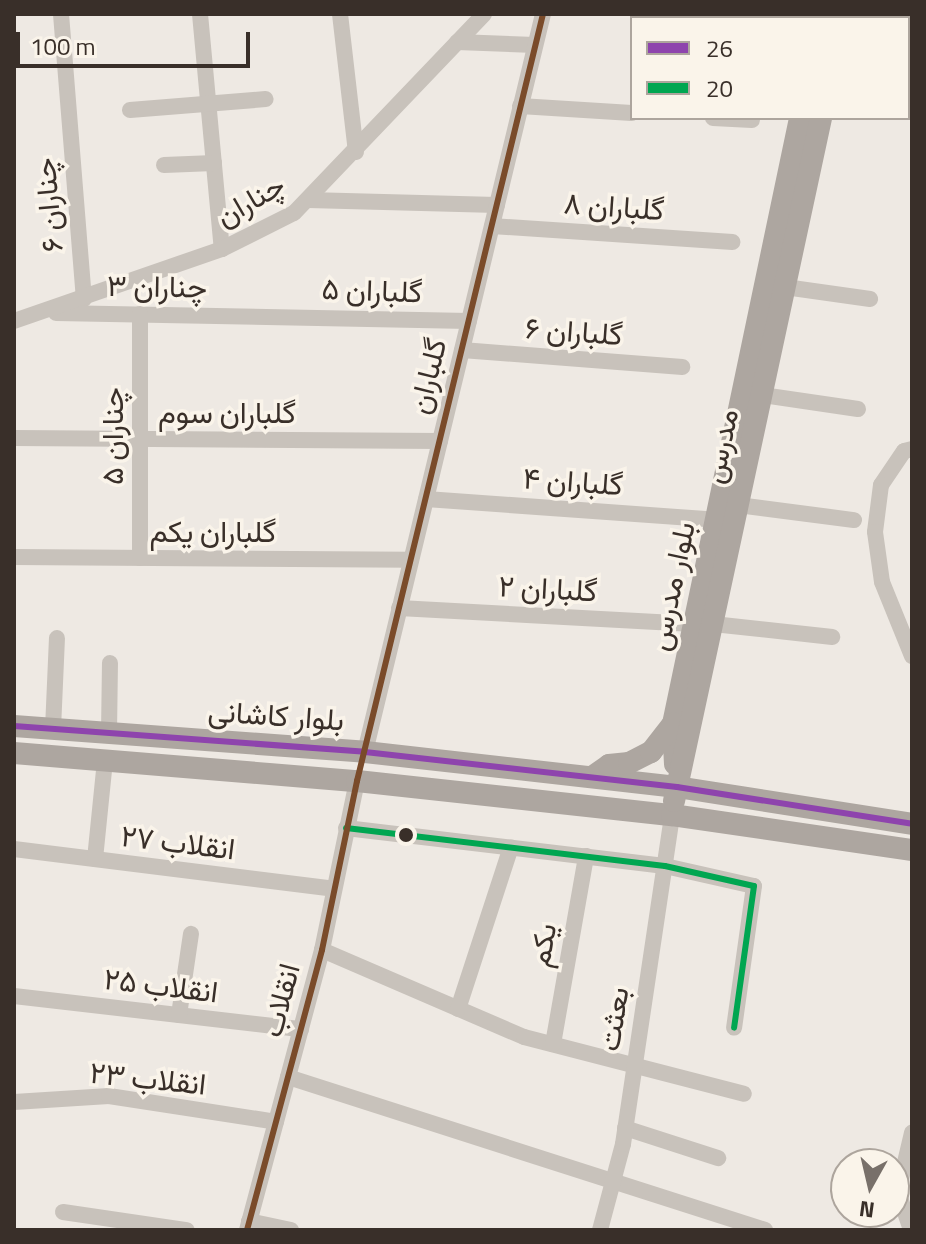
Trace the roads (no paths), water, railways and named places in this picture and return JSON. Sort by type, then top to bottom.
[{"type":"main road","name":"بلوار مدرس","points":[[677,787],[673,724],[704,624],[716,520],[804,148],[800,120]]},
{"type":"main road","name":"مدرس","points":[[677,787],[704,624],[738,505],[785,287],[804,148],[820,120]]},
{"type":"main road","points":[[592,777],[609,765],[629,763],[651,752],[673,724]]},
{"type":"main road","name":"بلوار کاشانی","points":[[14,726],[365,752],[677,787],[912,824]]},
{"type":"main road","points":[[357,781],[365,752]]},
{"type":"main road","name":"بلوار کاشانی","points":[[14,753],[357,781],[672,815],[912,850]]},
{"type":"main road","points":[[672,815],[677,787]]},
{"type":"main road","points":[[838,839],[841,813]]},
{"type":"street","name":"چناران ۶","points":[[61,14],[84,299]]},
{"type":"street","points":[[200,14],[222,249]]},
{"type":"street","points":[[340,14],[356,152]]},
{"type":"street","name":"چناران","points":[[14,321],[222,249],[294,213],[356,152],[484,14]]},
{"type":"street","name":"گلباران","points":[[365,752],[543,14]]},
{"type":"street","points":[[457,42],[535,45]]},
{"type":"street","points":[[130,110],[266,99]]},
{"type":"street","points":[[520,106],[630,113]]},
{"type":"street","points":[[164,165],[214,163]]},
{"type":"street","points":[[308,200],[497,205]]},
{"type":"street","name":"گلباران ۸","points":[[492,226],[732,242]]},
{"type":"street","points":[[785,287],[870,299]]},
{"type":"street","name":"چناران ۳","points":[[38,312],[274,316]]},
{"type":"street","name":"۵ چناران","points":[[140,314],[140,558]]},
{"type":"street","name":"گلباران ۵","points":[[274,316],[469,321]]},
{"type":"street","name":"گلباران ۶","points":[[462,350],[682,367]]},
{"type":"street","points":[[762,395],[858,409]]},
{"type":"street","name":"گلباران سوم","points":[[14,438],[440,441]]},
{"type":"street","points":[[912,449],[904,451],[881,485],[875,532],[882,582],[912,656]]},
{"type":"street","name":"گلباران ۴","points":[[426,499],[716,520]]},
{"type":"street","points":[[738,505],[854,520]]},
{"type":"street","name":"گلباران یکم","points":[[14,557],[411,560]]},
{"type":"street","name":"گلباران ۲","points":[[399,608],[704,624],[832,637]]},
{"type":"street","points":[[53,729],[57,638]]},
{"type":"street","points":[[109,733],[110,663]]},
{"type":"street","points":[[95,859],[105,760]]},
{"type":"street","name":"انقلاب","points":[[248,1226],[322,950],[357,781]]},
{"type":"street","name":"بعثت","points":[[600,1230],[615,1180],[625,1128],[672,815]]},
{"type":"street","points":[[346,828],[665,866],[754,886],[734,1028]]},
{"type":"street","points":[[458,1009],[511,847]]},
{"type":"street","name":"انقلاب ۲۷","points":[[14,849],[334,889]]},
{"type":"street","name":"یکم","points":[[553,1044],[586,856]]},
{"type":"street","points":[[179,1015],[191,934]]},
{"type":"street","points":[[322,950],[524,1037],[744,1094]]},
{"type":"street","name":"انقلاب ۲۵","points":[[14,996],[301,1029]]},
{"type":"street","points":[[288,1077],[765,1230]]},
{"type":"street","name":"انقلاب ۲۳","points":[[14,1102],[109,1096],[276,1122]]},
{"type":"street","points":[[625,1128],[718,1158]]},
{"type":"street","points":[[911,1230],[898,1192],[912,1133]]},
{"type":"street","points":[[63,1212],[187,1230]]},
{"type":"street","points":[[248,1226],[291,1230]]}]
